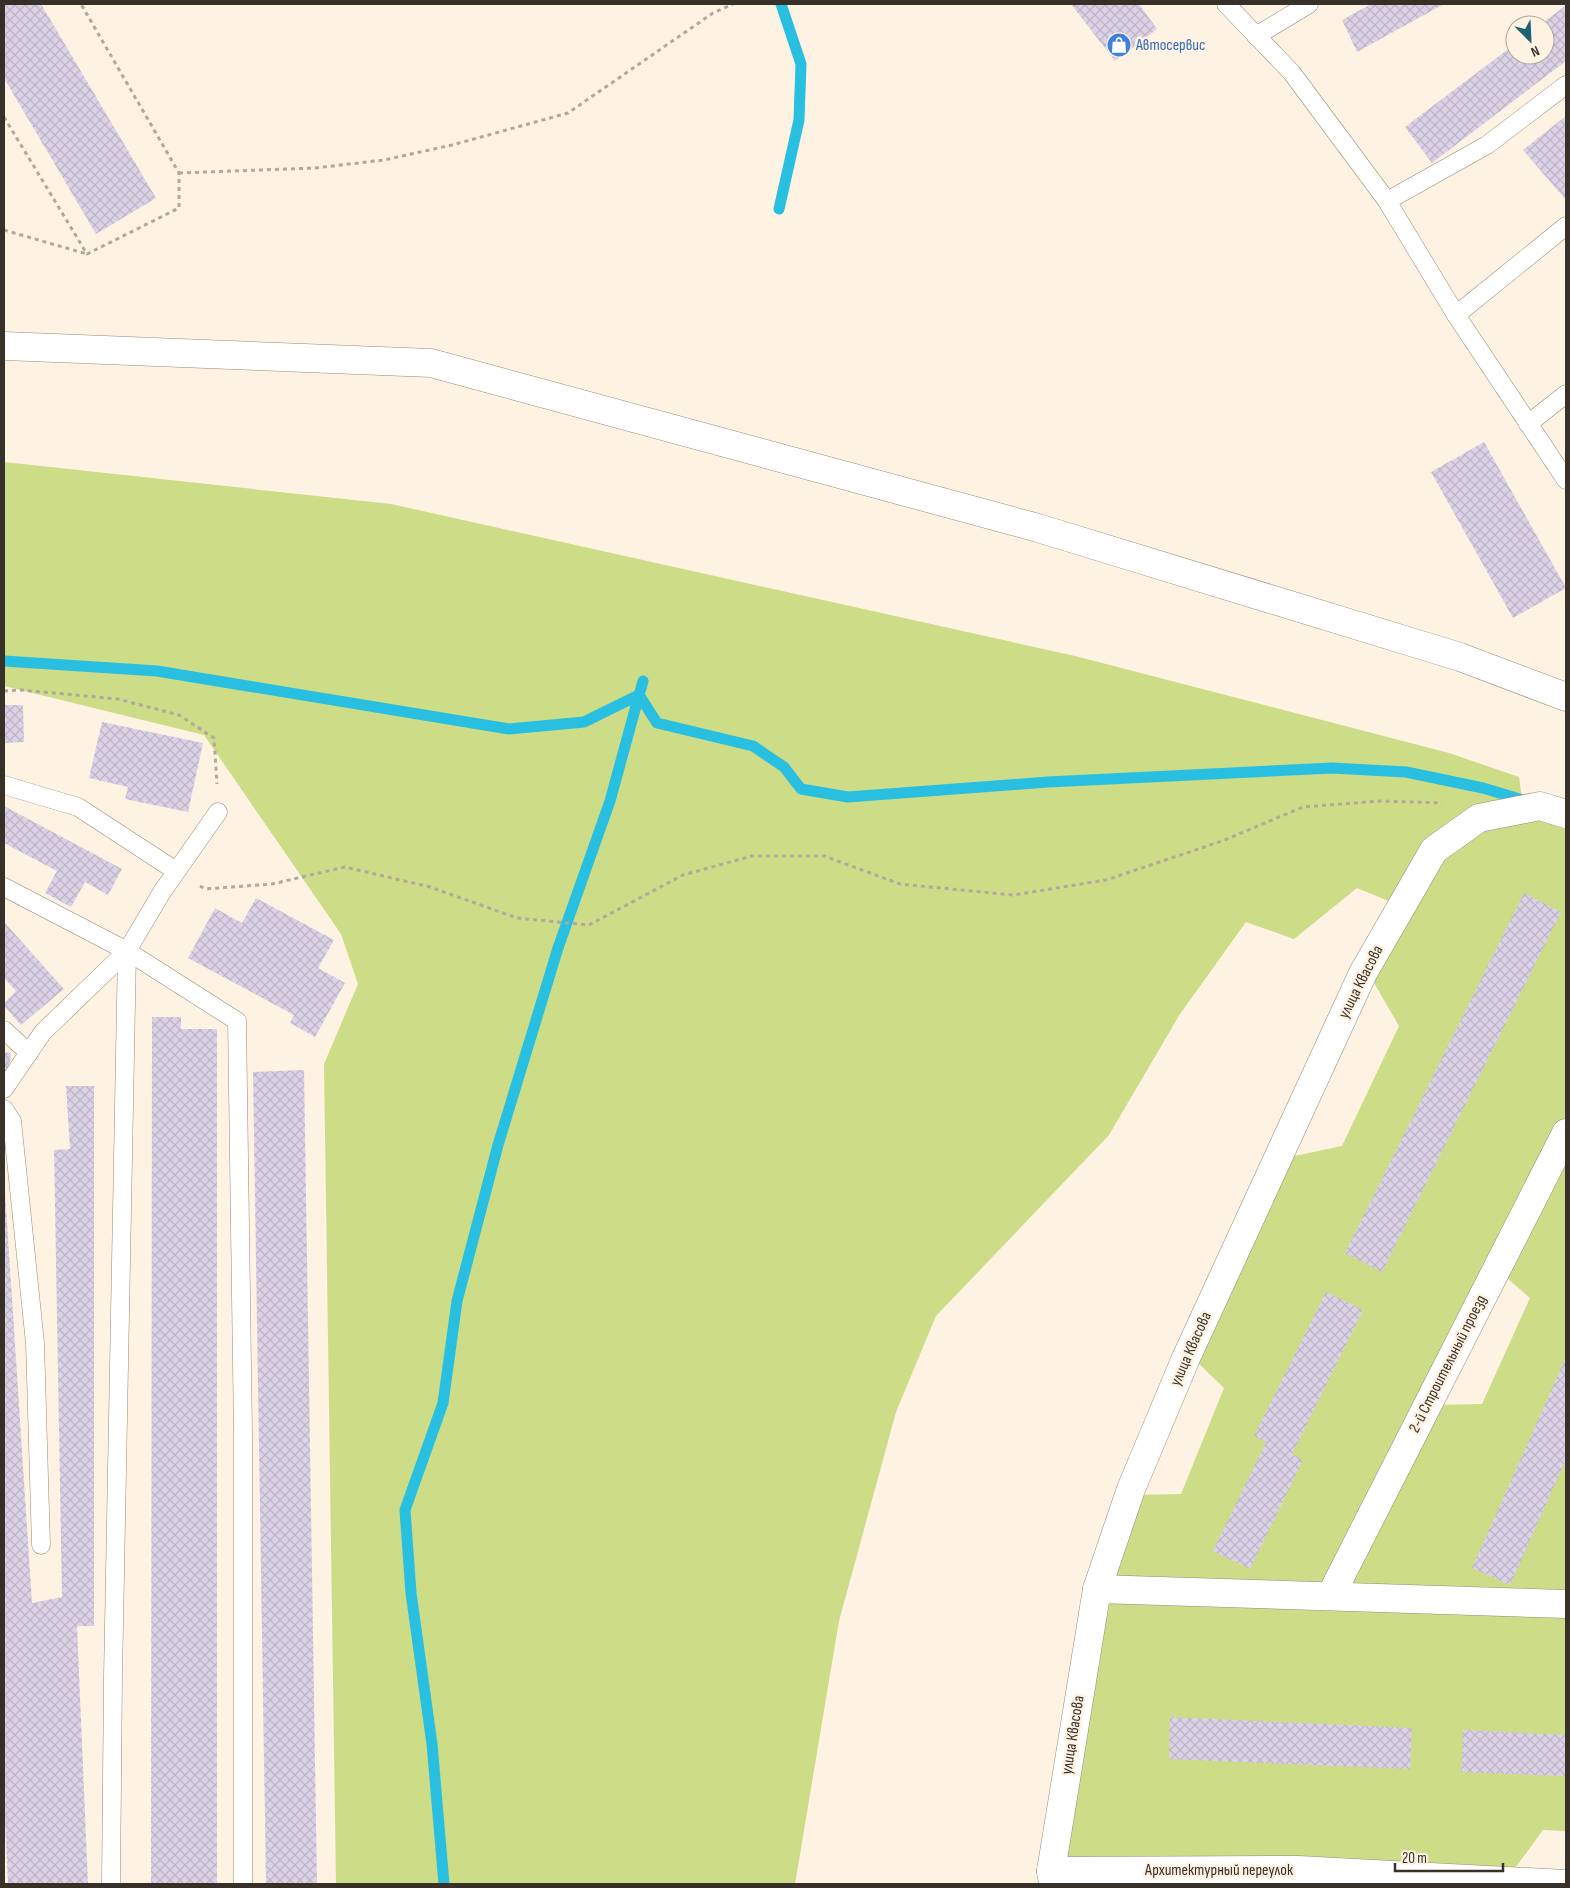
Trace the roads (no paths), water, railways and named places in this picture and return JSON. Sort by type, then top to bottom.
[{"type":"street","points":[[4,346],[431,363],[1038,528],[1460,656],[1566,697]]},
{"type":"street","name":"улица Квасова","points":[[1052,1877],[1097,1589],[1131,1490],[1186,1358],[1364,973],[1434,850],[1479,818],[1540,806],[1566,814]]},
{"type":"street","name":"2-й Строительный проезд","points":[[1331,1595],[1566,1133]]},
{"type":"street","points":[[1097,1589],[1566,1604]]},
{"type":"street","name":"Архитектурный переулок","points":[[1052,1877],[1299,1877],[1566,1884]]},
{"type":"lane","points":[[1226,4],[1292,73],[1387,201],[1456,315],[1566,480]]},
{"type":"lane","points":[[1256,36],[1309,4]]},
{"type":"lane","points":[[1387,201],[1487,145],[1566,85]]},
{"type":"lane","points":[[1456,315],[1566,226]]},
{"type":"lane","points":[[1528,424],[1566,394]]},
{"type":"lane","points":[[4,785],[78,807],[176,871]]},
{"type":"lane","points":[[4,1089],[43,1032],[127,951],[162,892],[218,812]]},
{"type":"lane","points":[[4,887],[127,951],[237,1021],[243,1432],[243,1884]]},
{"type":"lane","points":[[111,1884],[114,1608],[127,951]]},
{"type":"lane","points":[[4,1030],[29,1052]]},
{"type":"lane","points":[[4,1109],[12,1121],[35,1343],[41,1545]]},
{"type":"waterway","points":[[779,209],[799,120],[801,64],[781,4]]},
{"type":"waterway","points":[[4,661],[157,671],[509,729],[584,722],[639,695],[643,681]]},
{"type":"waterway","points":[[639,695],[657,723],[753,746],[784,767],[801,789],[848,797],[1048,782],[1332,768],[1406,772],[1483,788],[1526,801]]},
{"type":"waterway","points":[[444,1884],[432,1744],[411,1593],[405,1510],[443,1403],[457,1301],[498,1145],[558,948],[610,801],[639,695]]},
{"type":"place","name":"Автосервис","points":[[1119,45]]}]
